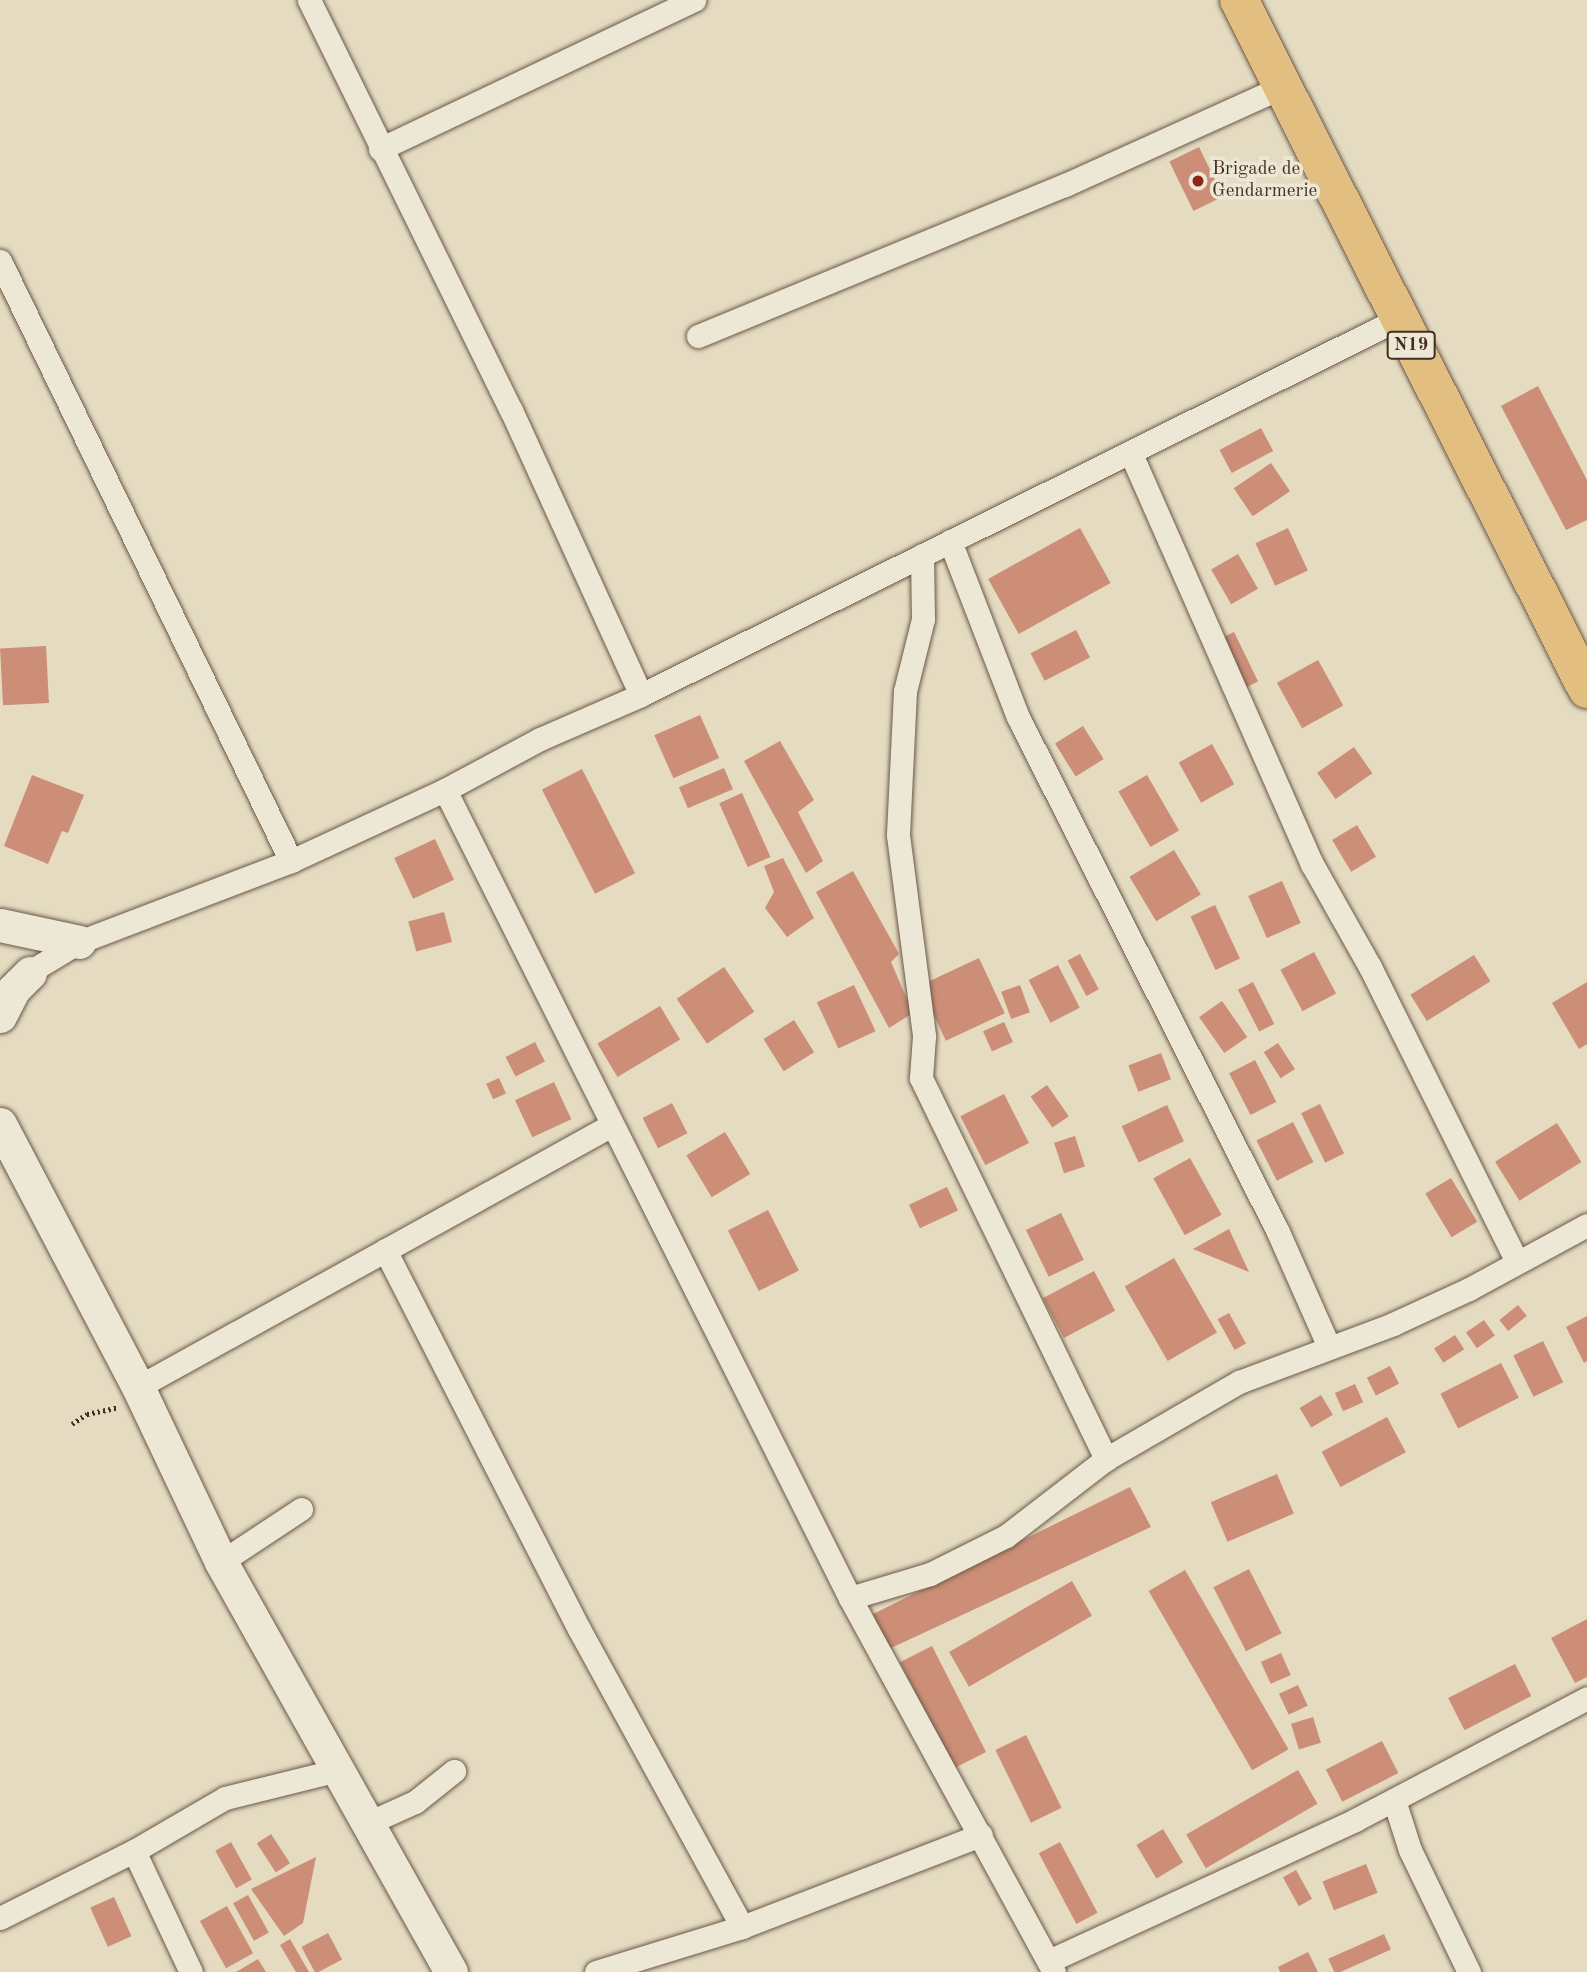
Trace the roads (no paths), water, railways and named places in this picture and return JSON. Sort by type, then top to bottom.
[{"type":"highway","name":"N19","points":[[1239,0],[1587,689]]},
{"type":"street","points":[[309,0],[380,149],[511,410],[641,695]]},
{"type":"street","points":[[380,149],[694,0]]},
{"type":"street","points":[[698,336],[1065,185],[1282,87]]},
{"type":"street","points":[[0,261],[291,861]]},
{"type":"street","points":[[0,988],[30,973],[79,942],[291,861],[445,790],[540,739],[641,695],[1131,454],[1398,319]]},
{"type":"street","points":[[1131,454],[1312,864],[1370,967],[1516,1260]]},
{"type":"street","points":[[950,541],[1018,717],[1272,1220],[1329,1346]]},
{"type":"street","points":[[922,555],[923,619],[905,691],[898,835],[924,1036],[921,1078],[1106,1459]]},
{"type":"street","points":[[445,790],[610,1126],[850,1598],[1052,1967],[1394,1800],[1587,1698]]},
{"type":"street","points":[[0,925],[79,942]]},
{"type":"street","points":[[0,1016],[13,990],[30,973]]},
{"type":"street","points":[[0,1124],[141,1394],[222,1562],[451,1972]]},
{"type":"street","points":[[141,1394],[385,1250],[610,1126]]},
{"type":"street","points":[[850,1598],[930,1574],[1006,1536],[1106,1459],[1239,1382],[1469,1289],[1516,1260],[1587,1225]]},
{"type":"street","points":[[385,1250],[579,1629],[743,1927]]},
{"type":"street","points":[[222,1562],[302,1509]]},
{"type":"street","points":[[0,1918],[134,1851],[225,1798],[338,1770]]},
{"type":"street","points":[[366,1824],[415,1802],[454,1771]]},
{"type":"street","points":[[1394,1800],[1410,1850],[1469,1972]]},
{"type":"street","points":[[596,1972],[743,1927],[981,1835]]},
{"type":"street","points":[[134,1851],[191,1972]]},
{"type":"place","name":"Brigade de Gendarmerie","points":[[1198,181]]}]
